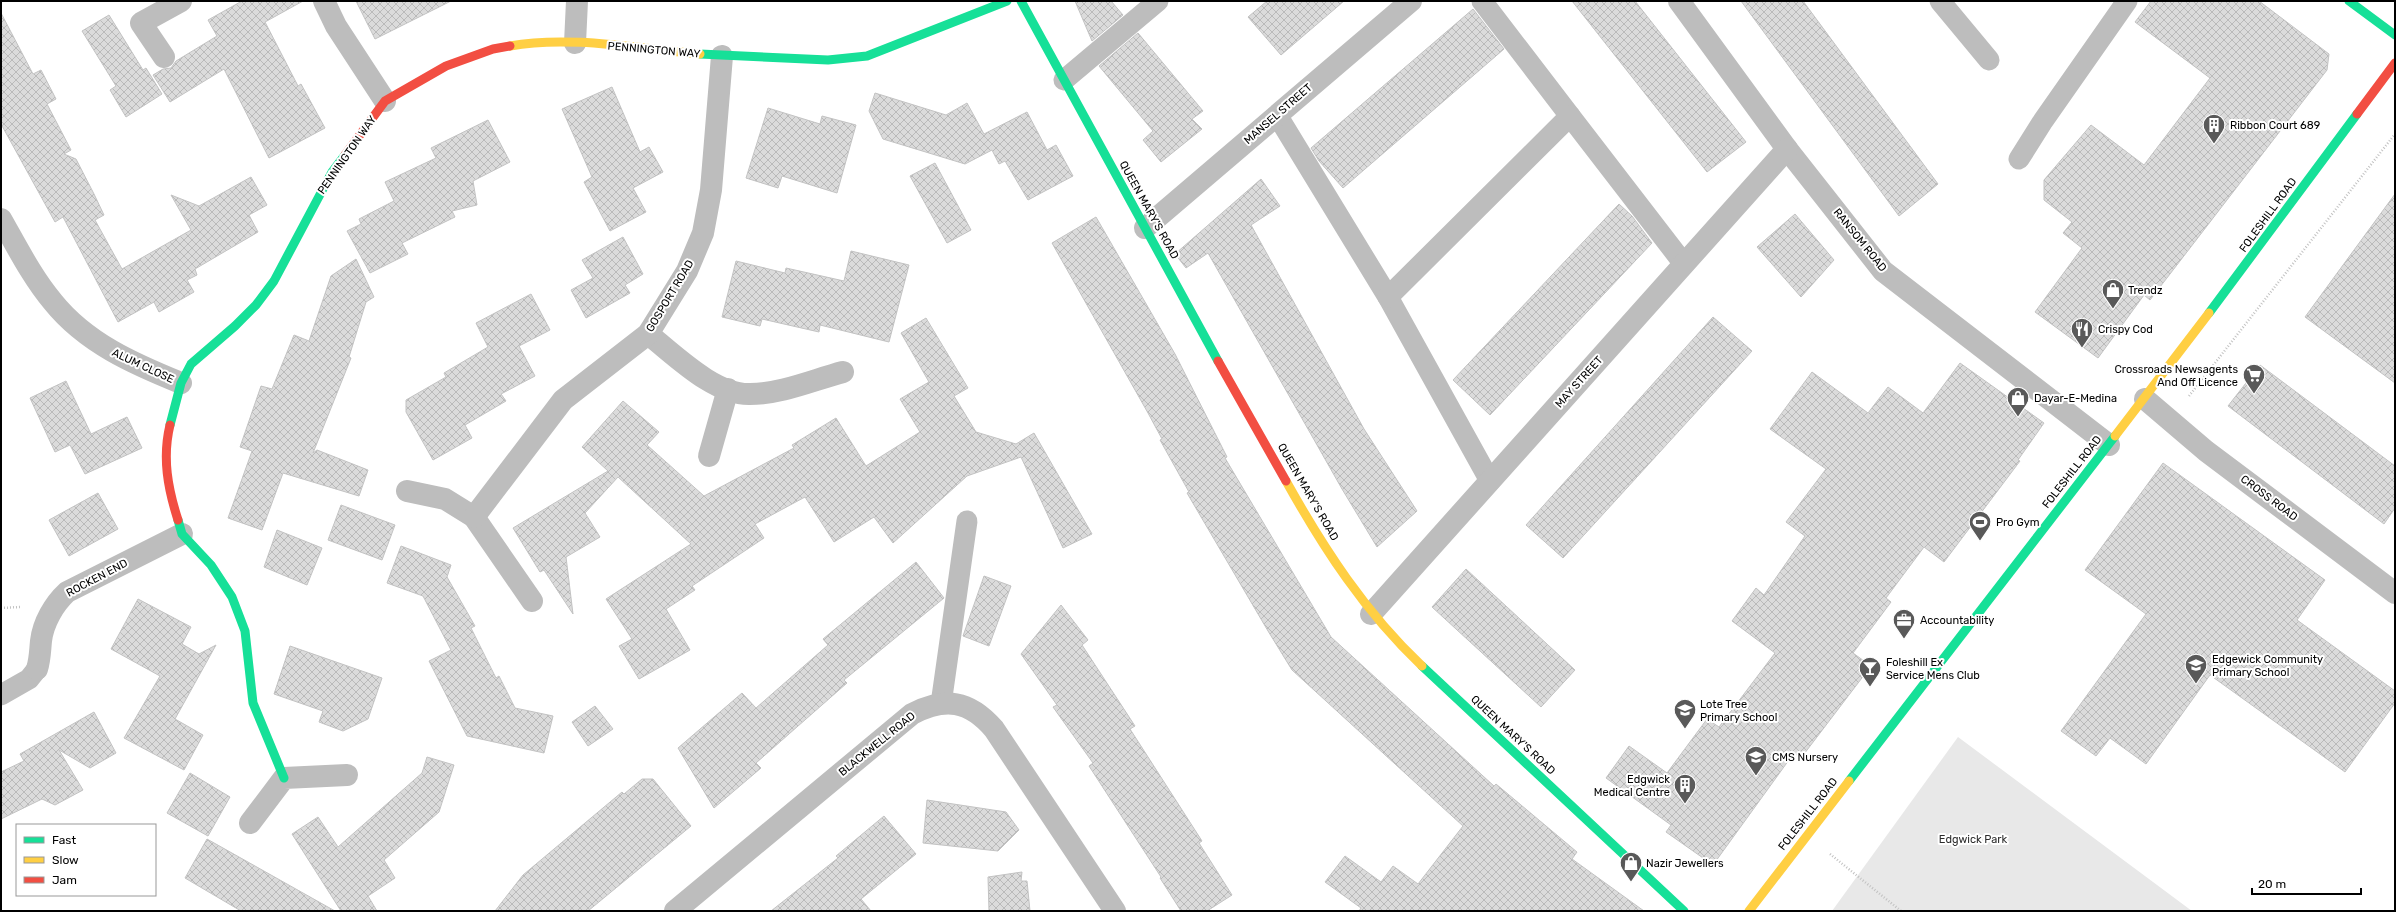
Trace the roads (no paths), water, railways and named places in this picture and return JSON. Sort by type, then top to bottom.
[{"type":"street","points":[[164,58],[141,23],[181,1]]},
{"type":"street","points":[[324,1],[336,26],[385,101]]},
{"type":"street","points":[[575,43],[577,1]]},
{"type":"street","name":"PENNINGTON WAY","points":[[284,778],[253,703],[247,663],[245,631],[232,597],[211,565],[182,534],[168,489],[166,463],[173,408],[181,383],[192,364],[235,326],[256,305],[274,281],[332,172],[385,101],[446,66],[493,49],[532,42],[575,43],[722,56],[828,60],[867,56],[1007,1]]},
{"type":"street","name":"QUEEN MARY'S ROAD","points":[[1021,1],[1309,519],[1356,596],[1394,640],[1684,911]]},
{"type":"street","name":"MANSEL STREET","points":[[1146,228],[1411,1]]},
{"type":"street","name":"RANSOM ROAD","points":[[1678,1],[1787,149],[1883,271],[2109,445]]},
{"type":"street","points":[[2349,1],[2395,35]]},
{"type":"street","name":"GOSPORT ROAD","points":[[474,517],[563,400],[648,334],[687,271],[703,233],[710,190],[722,56]]},
{"type":"street","name":"FOLESHILL ROAD","points":[[1749,911],[2145,399],[2395,64]]},
{"type":"street","name":"MAY STREET","points":[[1371,614],[1787,149]]},
{"type":"street","name":"ALUM CLOSE","points":[[1,219],[33,275],[54,303],[81,330],[114,353],[139,366],[181,383]]},
{"type":"street","points":[[648,334],[702,377],[728,389],[749,395],[777,391],[843,372]]},
{"type":"street","points":[[709,456],[728,389]]},
{"type":"street","name":"CROSS ROAD","points":[[2145,399],[2170,420],[2395,593]]},
{"type":"street","points":[[407,491],[445,499],[474,517],[532,601]]},
{"type":"street","name":"ROCKEN END","points":[[36,669],[40,661],[41,639],[54,604],[67,592],[182,534]]},
{"type":"street","name":"BLACKWELL ROAD","points":[[675,911],[912,714],[929,706],[950,702],[968,707],[983,716],[994,729],[1115,911]]},
{"type":"street","points":[[250,823],[284,778],[348,776]]},
{"type":"lane","points":[[1064,80],[1158,1]]},
{"type":"lane","points":[[1482,1],[1684,264]]},
{"type":"lane","points":[[1940,1],[1989,60]]},
{"type":"lane","points":[[2019,159],[2043,121],[2127,1]]},
{"type":"lane","points":[[1277,115],[1388,297],[1490,482]]},
{"type":"lane","points":[[1388,297],[1570,116]]},
{"type":"lane","points":[[941,704],[967,521]]},
{"type":"lane","points":[[1,695],[28,678],[36,669]]},
{"type":"place","name":"Ribbon Court 689","points":[[2214,144]]},
{"type":"place","name":"Trendz","points":[[2113,310]]},
{"type":"place","name":"Crispy Cod","points":[[2082,348]]},
{"type":"place","name":"Crossroads Newsagents And Off Licence","points":[[2254,394]]},
{"type":"place","name":"Dayar-E-Medina","points":[[2018,418]]},
{"type":"place","name":"Pro Gym","points":[[1980,542]]},
{"type":"place","name":"Accountability","points":[[1904,640]]},
{"type":"place","name":"Edgewick Community Primary School","points":[[2196,684]]},
{"type":"place","name":"Foleshill Ex Service Mens Club","points":[[1870,688]]},
{"type":"place","name":"Lote Tree Primary School","points":[[1685,730]]},
{"type":"place","name":"CMS Nursery","points":[[1756,776]]},
{"type":"place","name":"Edgwick Medical Centre","points":[[1685,804]]},
{"type":"place","name":"Nazir Jewellers","points":[[1631,882]]},
{"type":"park label","name":"Edgwick Park","points":[[1973,839]]}]
